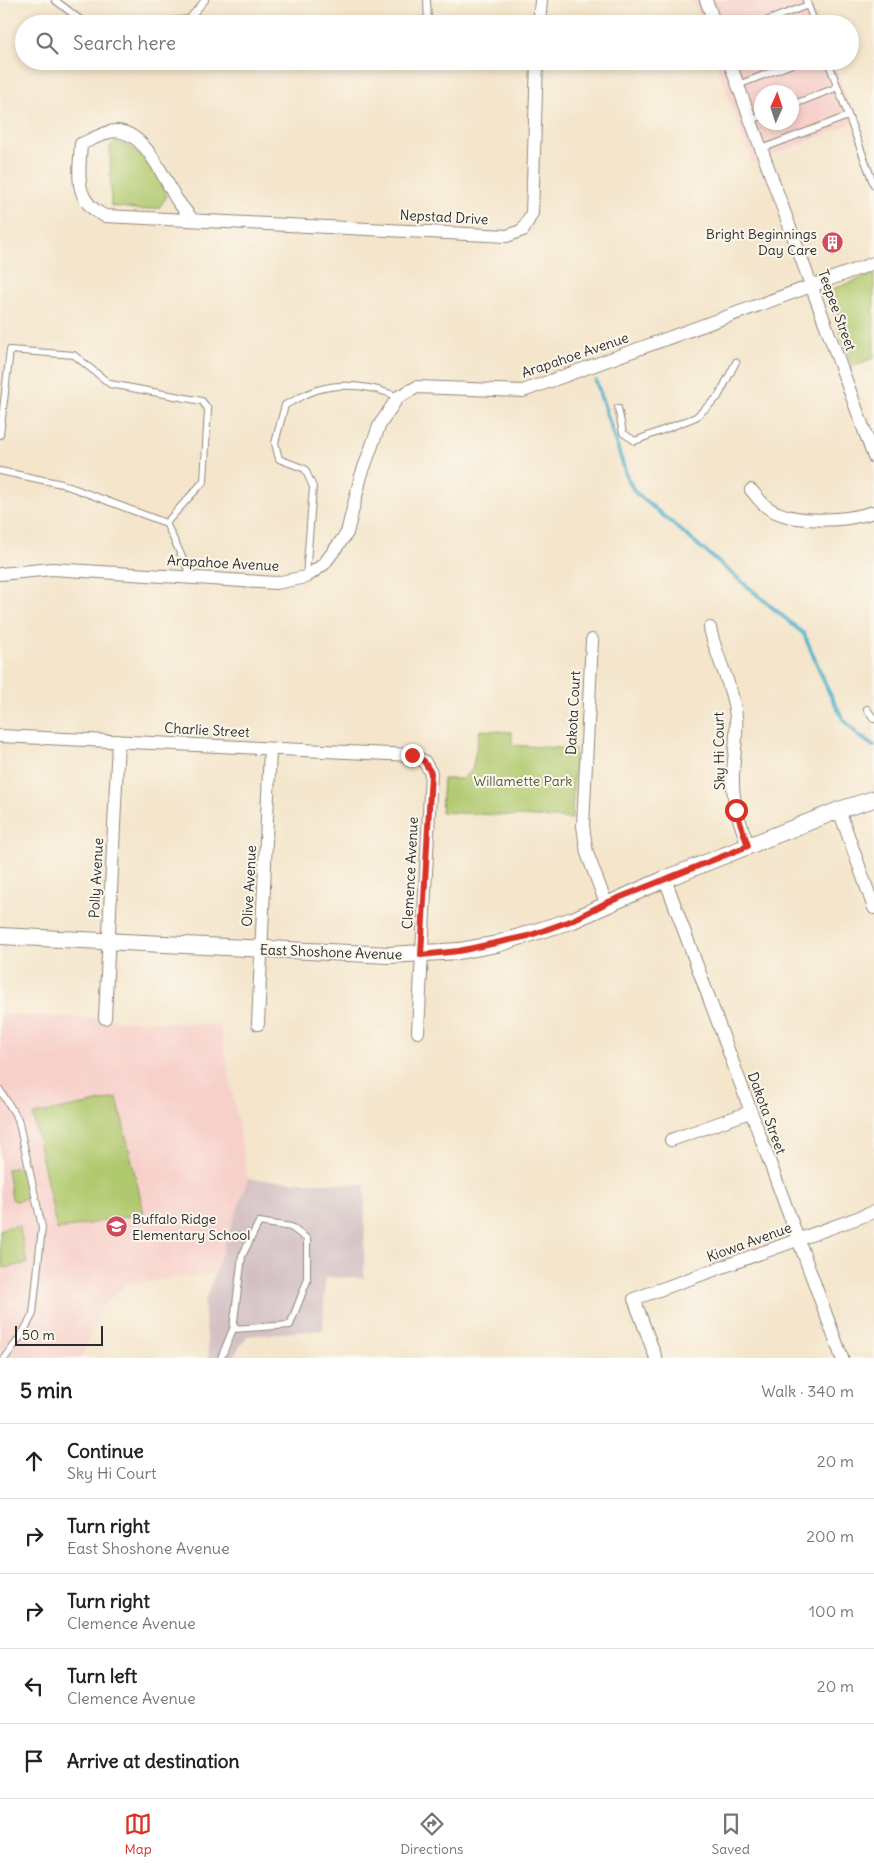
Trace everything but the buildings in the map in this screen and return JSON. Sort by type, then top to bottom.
[{"type":"street","points":[[540,15],[541,0]]},
{"type":"street","points":[[709,1],[713,15]]},
{"type":"street","name":"Nepstad Drive","points":[[192,219],[175,197],[156,161],[140,142],[126,134],[111,132],[81,144],[79,177],[81,194],[92,210],[105,216],[507,236],[523,230],[532,213],[537,70]]},
{"type":"street","name":"Teepee Street","points":[[732,70],[738,85],[754,114]]},
{"type":"street","name":"Teepee Street","points":[[758,130],[762,148],[874,457]]},
{"type":"street","name":"Arapahoe Avenue","points":[[0,574],[52,569],[276,583],[306,577],[324,564],[347,533],[361,476],[379,426],[398,397],[416,387],[523,390],[874,263]]},
{"type":"street","points":[[751,490],[767,508],[792,516],[823,521],[855,518],[874,512]]},
{"type":"street","name":"Sky Hi Court","points":[[710,628],[715,651],[728,683],[736,717],[733,786],[736,810],[748,846]]},
{"type":"street","name":"Dakota Court","points":[[592,640],[582,826],[587,853],[606,903]]},
{"type":"street","name":"Charlie Street","points":[[0,736],[412,755]]},
{"type":"street","name":"Polly Avenue","points":[[105,1018],[118,741]]},
{"type":"street","name":"Olive Avenue","points":[[258,1024],[270,749]]},
{"type":"street","name":"Clemence Avenue","points":[[412,755],[424,761],[431,773],[418,1032]]},
{"type":"street","name":"East Shoshone Avenue","points":[[0,936],[261,950],[421,955],[459,951],[513,940],[573,920],[606,903],[664,879],[839,810],[874,799]]},
{"type":"street","points":[[839,810],[874,908]]},
{"type":"street","name":"Dakota Street","points":[[664,879],[842,1358]]},
{"type":"street","points":[[671,1140],[750,1112]]},
{"type":"street","name":"Kiowa Avenue","points":[[656,1358],[634,1300],[874,1212]]},
{"type":"lane","points":[[55,0],[74,15]]},
{"type":"lane","points":[[192,15],[205,0]]},
{"type":"lane","points":[[427,0],[428,15]]},
{"type":"lane","points":[[779,15],[807,3],[812,15]]},
{"type":"lane","points":[[738,85],[777,70]]},
{"type":"lane","points":[[831,70],[874,185]]},
{"type":"lane","points":[[799,102],[838,87]]},
{"type":"lane","points":[[762,148],[848,116]]},
{"type":"lane","points":[[0,435],[10,350],[74,355],[110,384],[202,401],[208,409],[204,481],[166,523]]},
{"type":"lane","points":[[618,408],[623,433],[635,441],[696,417],[718,397],[736,362]]},
{"type":"lane","points":[[306,577],[313,487],[305,469],[278,459],[275,443],[285,405],[318,390],[357,386],[385,391],[398,397]]},
{"type":"lane","points":[[0,471],[62,484],[166,523],[192,578]]},
{"type":"lane","points":[[867,709],[874,719]]},
{"type":"lane","points":[[0,1090],[18,1119],[42,1226],[33,1314],[21,1336],[5,1358]]},
{"type":"lane","points":[[221,1358],[233,1329],[242,1256],[259,1222],[291,1227],[307,1239],[307,1281],[290,1325],[233,1329]]},
{"type":"shaded area","points":[[693,0],[811,0],[817,15],[699,15]]},
{"type":"shaded area","points":[[718,70],[836,70],[855,122],[753,163]]},
{"type":"shaded area","name":"Buffalo Ridge Elementary School","points":[[0,1014],[220,1025],[248,1179],[215,1274],[126,1284],[103,1305],[81,1358],[0,1358]]},
{"type":"shaded area","points":[[248,1179],[365,1185],[364,1278],[325,1277],[323,1330],[247,1336],[232,1358],[209,1358],[204,1304]]},
{"type":"green space","points":[[115,142],[134,149],[153,169],[167,196],[159,208],[142,210],[111,206],[110,146]]},
{"type":"green space","points":[[874,274],[874,358],[852,366],[827,293],[832,289]]},
{"type":"green space","name":"Willamette Park","points":[[480,730],[512,732],[512,745],[575,749],[572,819],[441,812],[443,779],[462,779],[472,770]]},
{"type":"green space","points":[[117,1098],[144,1213],[57,1230],[33,1115]]},
{"type":"green space","points":[[19,1167],[23,1169],[29,1195],[27,1198],[16,1201],[12,1199],[7,1169]]},
{"type":"green space","points":[[19,1225],[27,1263],[4,1268],[0,1250],[0,1229]]},
{"type":"waterway","points":[[596,381],[628,480],[635,492],[804,634],[828,690],[843,719],[859,736],[874,746]]},
{"type":"place","name":"Bright Beginnings Day Care","points":[[833,242]]},
{"type":"place","name":"Buffalo Ridge Elementary School","points":[[116,1227]]},
{"type":"route","points":[[412,755],[424,761],[431,773],[421,955],[459,951],[528,936],[573,920],[606,903],[748,846],[736,810]]}]
